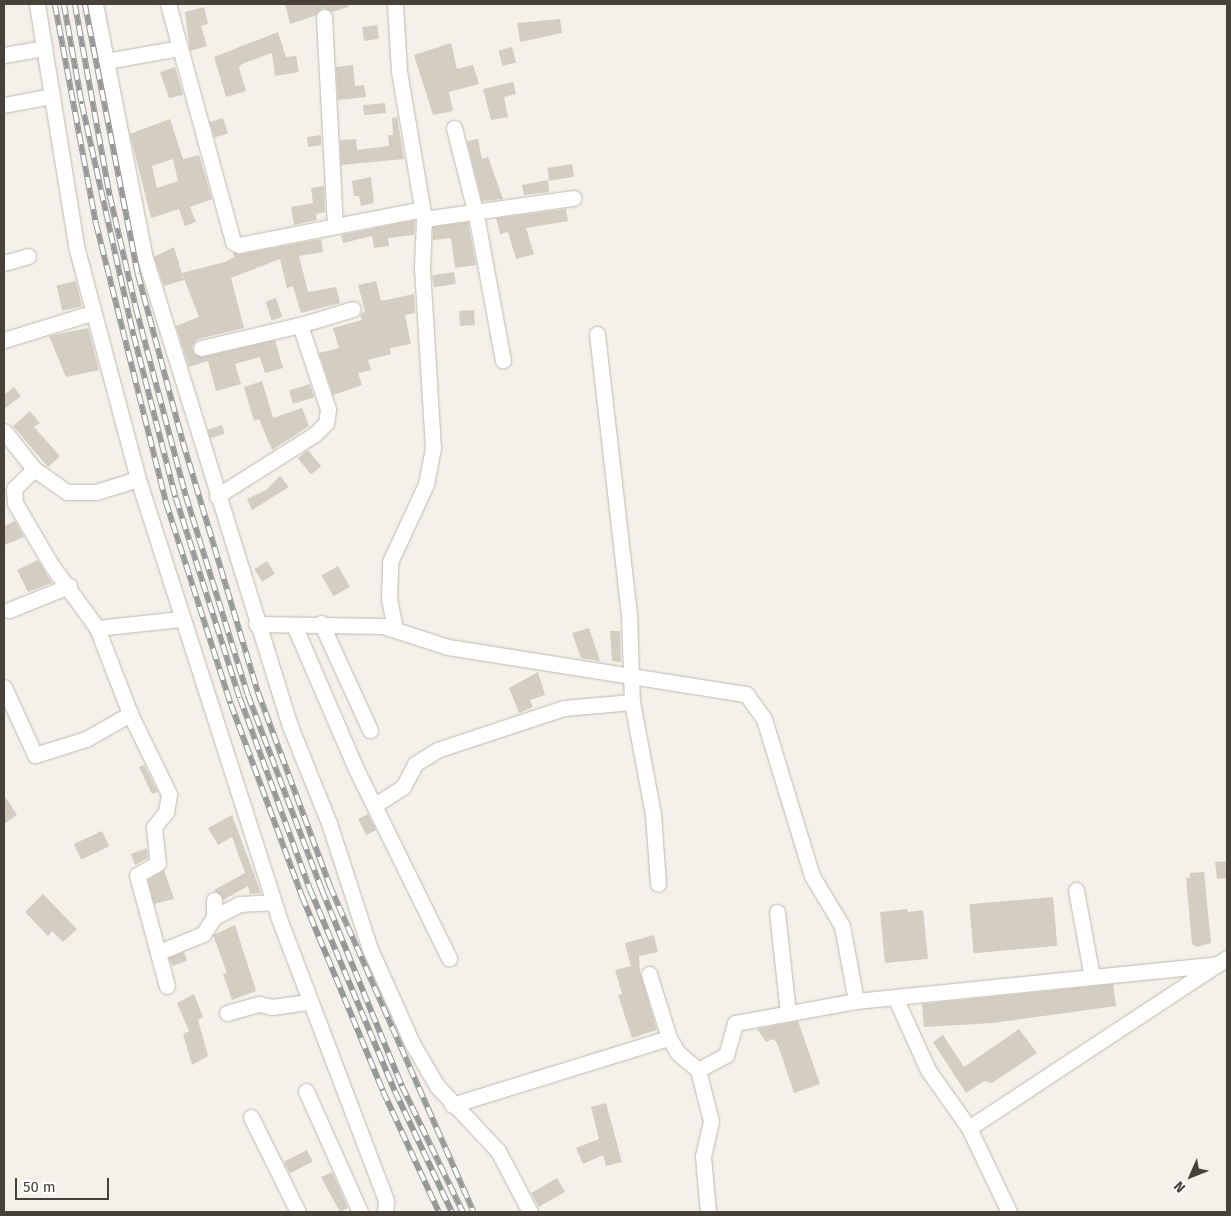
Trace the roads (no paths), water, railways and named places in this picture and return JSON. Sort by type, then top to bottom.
[{"type":"street","points":[[36,4],[76,246],[92,313],[138,479],[181,620],[273,902],[387,1211]]},
{"type":"street","points":[[95,4],[145,258],[256,624],[304,764],[335,838],[370,949],[422,1063],[452,1105],[498,1151],[530,1212]]},
{"type":"street","points":[[168,4],[178,48],[233,242],[239,245],[334,226],[423,214],[476,214],[574,198]]},
{"type":"street","points":[[395,4],[399,71],[423,214],[422,268],[433,448],[426,484],[390,562],[389,599],[395,629]]},
{"type":"street","points":[[324,18],[334,226]]},
{"type":"street","points":[[4,55],[44,48]]},
{"type":"street","points":[[106,62],[178,48]]},
{"type":"street","points":[[4,105],[52,96]]},
{"type":"street","points":[[454,128],[476,214],[503,361]]},
{"type":"street","points":[[4,263],[28,256]]},
{"type":"street","points":[[202,348],[300,325],[353,309]]},
{"type":"street","points":[[4,340],[92,313]]},
{"type":"street","points":[[218,496],[326,423],[328,410],[300,325]]},
{"type":"street","points":[[597,334],[618,505],[632,674],[632,702],[651,805],[658,884]]},
{"type":"street","points":[[4,432],[34,469],[56,486],[80,494],[138,479]]},
{"type":"street","points":[[34,469],[14,489],[15,504],[52,566],[70,586],[97,628],[130,714],[169,794],[166,812],[154,827],[158,863],[137,875],[167,986]]},
{"type":"street","points":[[9,610],[70,586]]},
{"type":"street","points":[[97,628],[181,620]]},
{"type":"street","points":[[256,624],[294,625],[322,623],[395,629],[448,647],[736,690],[746,694],[760,709],[812,876],[842,926],[856,1001]]},
{"type":"street","points":[[322,623],[370,730]]},
{"type":"street","points":[[294,625],[375,805],[449,958]]},
{"type":"street","points":[[4,687],[30,750],[35,754],[86,740],[130,714]]},
{"type":"street","points":[[375,805],[403,787],[415,764],[437,750],[564,708],[632,702]]},
{"type":"street","points":[[1076,890],[1092,977]]},
{"type":"street","points":[[214,900],[214,917]]},
{"type":"street","points":[[158,952],[203,934],[214,917],[239,904],[273,902]]},
{"type":"street","points":[[778,912],[788,1013]]},
{"type":"street","points":[[698,1070],[726,1055],[734,1024],[856,1001],[1092,977],[1223,961]]},
{"type":"street","points":[[969,1128],[1223,961]]},
{"type":"street","points":[[649,974],[669,1038],[678,1053],[698,1070],[712,1121],[703,1156],[706,1211]]},
{"type":"street","points":[[895,997],[928,1070],[969,1128],[1008,1212]]},
{"type":"street","points":[[227,1013],[259,1004],[272,1007],[309,1002]]},
{"type":"street","points":[[452,1105],[669,1038]]},
{"type":"street","points":[[306,1091],[360,1212]]},
{"type":"street","points":[[251,1117],[298,1212]]},
{"type":"railway","points":[[55,4],[96,223],[166,502],[231,704],[302,896],[383,1091],[439,1212]]},
{"type":"railway","points":[[64,4],[82,104],[134,336],[176,498],[240,698],[310,889],[395,1091],[452,1212]]},
{"type":"railway","points":[[75,4],[110,196],[136,308],[186,496],[248,695],[322,890],[402,1086],[463,1212]]},
{"type":"railway","points":[[85,4],[138,274],[183,442],[258,692],[330,886],[474,1212]]}]
